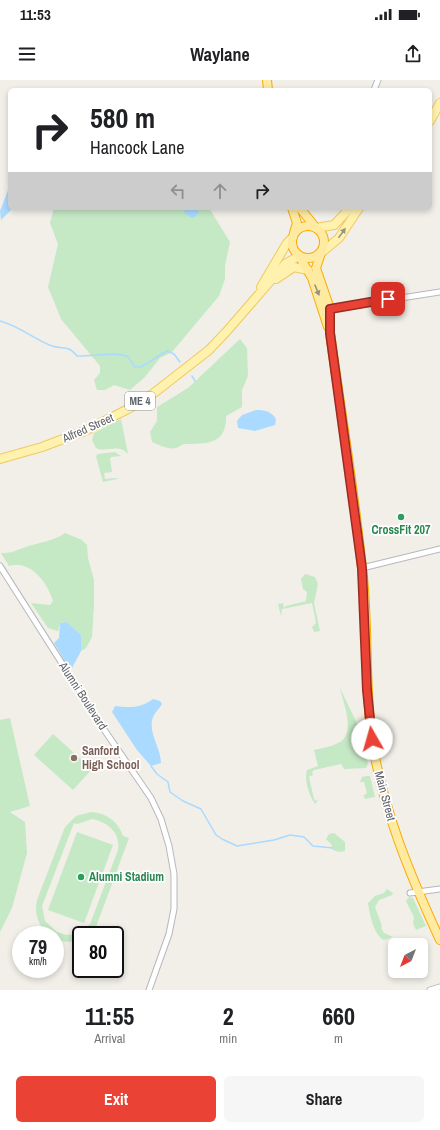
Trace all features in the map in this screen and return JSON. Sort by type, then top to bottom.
[{"type":"highway","points":[[293,210],[297,223],[293,237],[293,248],[299,256],[312,258],[321,253],[324,247],[324,240],[322,233],[302,210]]},
{"type":"highway","name":"ME 4","points":[[293,237],[296,231],[302,227],[309,226],[316,228]]},
{"type":"highway","name":"Main Street","points":[[321,253],[316,268],[330,309],[330,333],[362,568],[368,696],[376,762],[386,807],[440,940]]},
{"type":"highway","name":"Main Street","points":[[299,256],[308,270],[319,297],[330,333]]},
{"type":"main road","points":[[432,117],[440,103]]},
{"type":"main road","name":"ME 4","points":[[316,228],[334,225],[348,210]]},
{"type":"main road","points":[[321,253],[339,238],[358,210]]},
{"type":"main road","name":"Alfred Street","points":[[255,298],[287,243],[293,237]]},
{"type":"main road","name":"Alfred Street","points":[[0,459],[42,448],[87,430],[147,397],[178,376],[209,350],[227,332],[255,298],[268,286],[285,264],[299,256]]},
{"type":"main road","points":[[268,286],[294,268],[301,267],[308,270]]},
{"type":"street","points":[[330,309],[440,292]]},
{"type":"street","points":[[362,568],[440,549]]},
{"type":"street","name":"Alumni Boulevard","points":[[0,566],[151,798],[161,819],[173,862],[175,885],[174,909],[169,934],[149,990]]},
{"type":"street","points":[[410,893],[420,893],[440,889]]},
{"type":"street","points":[[430,990],[440,987]]},
{"type":"green space","points":[[53,210],[189,210],[199,212],[198,210],[210,210],[230,242],[225,266],[225,279],[219,296],[172,352],[160,358],[145,377],[130,390],[114,385],[105,390],[97,390],[94,380],[100,373],[100,366],[61,319],[48,287],[58,244],[50,223]]},
{"type":"green space","points":[[240,339],[247,348],[248,376],[242,390],[242,407],[226,416],[223,432],[219,437],[208,443],[184,444],[177,448],[164,447],[152,442],[150,432],[157,421],[157,407],[188,388]]},
{"type":"green space","points":[[121,419],[128,454],[120,449],[104,450],[96,448],[92,440],[94,433]]},
{"type":"green space","points":[[115,452],[121,456],[111,457],[112,472],[104,473],[105,479],[117,479],[103,482],[96,456],[98,454]]},
{"type":"green space","points":[[65,533],[82,540],[87,545],[88,558],[94,580],[92,637],[86,648],[81,651],[81,635],[67,622],[60,623],[58,631],[48,628],[31,603],[50,605],[53,601],[51,594],[42,580],[31,569],[24,566],[9,566],[1,553],[13,552]]},
{"type":"green space","points":[[305,574],[315,577],[318,584],[314,603],[320,631],[314,632],[312,627],[316,623],[312,603],[282,609],[281,616],[278,604],[283,603],[284,608],[286,606],[306,601],[307,592],[303,589],[301,579]]},
{"type":"green space","points":[[340,688],[364,738],[368,764],[366,768],[344,769],[341,764],[314,770],[312,772],[313,775],[309,777],[314,799],[316,801],[319,799],[315,804],[309,792],[306,779],[307,770],[318,766],[314,750],[338,743],[344,739],[347,733],[348,726],[346,710]]},
{"type":"green space","points":[[10,718],[30,806],[10,812],[25,822],[27,853],[12,908],[0,932],[0,720]]},
{"type":"green space","points":[[53,734],[92,769],[73,790],[34,755]]},
{"type":"green space","points":[[370,776],[375,797],[364,799],[365,797],[363,796],[367,793],[364,782],[360,782],[362,777]]},
{"type":"green space","points":[[91,812],[102,814],[111,819],[118,826],[123,836],[129,838],[96,926],[87,926],[90,924],[118,850],[118,844],[115,833],[108,825],[92,819],[77,824],[74,823],[42,906],[45,921],[50,926],[42,926],[38,919],[36,910],[37,900],[65,827],[76,816]]},
{"type":"green space","name":"Alumni Stadium","points":[[77,832],[113,845],[84,923],[48,910]]},
{"type":"green space","points":[[334,833],[345,842],[345,851],[339,852],[333,850],[331,844],[326,839],[329,834]]},
{"type":"green space","points":[[387,889],[393,893],[392,895],[379,900],[375,907],[384,933],[393,937],[384,940],[377,934],[371,918],[368,903],[375,896],[384,893]]},
{"type":"green space","points":[[409,897],[413,898],[426,926],[416,930],[413,923],[414,917],[406,901]]},
{"type":"green space","points":[[64,934],[72,934],[72,941],[64,941]]},
{"type":"water","points":[[8,190],[8,210],[11,210],[1,220],[0,211]]},
{"type":"water","points":[[185,210],[198,210],[199,212],[192,218],[184,213]]},
{"type":"water","points":[[256,410],[265,411],[272,414],[276,419],[275,425],[255,431],[238,428],[237,421],[242,415]]},
{"type":"water","points":[[67,622],[81,635],[81,651],[72,668],[69,668],[54,643],[59,638],[60,623]]},
{"type":"water","points":[[153,699],[160,701],[162,704],[154,715],[152,721],[153,733],[161,763],[151,766],[137,750],[112,712],[115,706],[135,707]]},
{"type":"waterway","points":[[0,321],[14,326],[52,346],[71,350],[77,356],[118,354],[128,357],[135,367],[141,367],[167,351],[174,354],[180,362]]},
{"type":"waterway","points":[[192,376],[195,381]]},
{"type":"waterway","points":[[151,766],[157,774],[168,782],[170,792],[183,801],[201,809],[216,835],[237,846],[274,840],[290,835],[304,837],[313,846],[333,848]]},
{"type":"place","name":"CrossFit 207","points":[[401,517]]},
{"type":"place","name":"Sanford High School","points":[[74,758]]},
{"type":"place","name":"Alumni Stadium","points":[[81,877]]},
{"type":"route","points":[[372,739],[367,690],[364,582],[330,333],[330,309],[388,299]]}]
